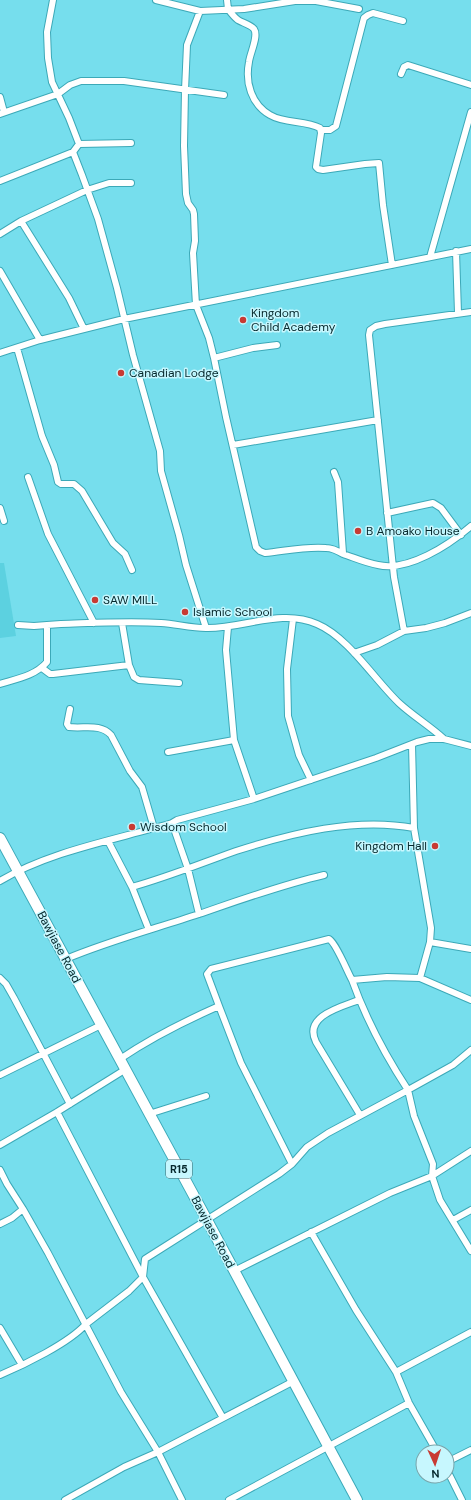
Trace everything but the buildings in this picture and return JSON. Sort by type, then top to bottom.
[{"type":"main road","name":"Bawjiase Road","points":[[0,838],[126,1069],[356,1500]]},
{"type":"street","points":[[52,0],[47,32],[48,58],[52,82],[69,118],[79,144]]},
{"type":"street","points":[[156,0],[200,11],[244,9],[280,2],[295,1],[316,1],[359,9]]},
{"type":"street","points":[[227,0],[228,9],[238,20],[254,28],[256,34],[249,62],[247,79],[250,92],[256,103],[269,115],[279,119],[318,127],[321,130],[330,130],[336,126],[364,18],[373,13],[403,21]]},
{"type":"street","points":[[200,11],[187,45],[184,146],[186,194],[188,203],[194,214],[195,241],[193,253],[196,306],[209,338],[214,358],[256,547],[266,554],[321,547],[334,549],[379,566],[393,567],[417,560],[461,535],[471,526]]},
{"type":"street","points":[[401,74],[404,67],[408,65],[471,85]]},
{"type":"street","points":[[0,97],[2,113],[58,94],[70,85],[82,81],[124,81],[224,95]]},
{"type":"street","points":[[430,257],[471,112]]},
{"type":"street","points":[[321,130],[316,162],[316,167],[318,169],[379,163],[383,205],[392,265]]},
{"type":"street","points":[[79,144],[131,143]]},
{"type":"street","points":[[0,181],[73,152],[79,144]]},
{"type":"street","points":[[73,152],[104,242],[117,288],[124,320],[160,451],[161,471],[186,565],[206,628]]},
{"type":"street","points":[[0,234],[21,221],[87,190],[109,183],[131,183]]},
{"type":"street","points":[[21,221],[69,298],[84,329]]},
{"type":"street","points":[[0,353],[40,340],[124,320],[471,249]]},
{"type":"street","points":[[456,252],[458,313]]},
{"type":"street","points":[[0,271],[40,340]]},
{"type":"street","points":[[404,631],[393,567],[369,335],[370,330],[376,326],[385,324],[471,312]]},
{"type":"street","points":[[214,358],[253,348],[277,345]]},
{"type":"street","points":[[17,348],[42,436],[54,465],[58,482],[61,484],[74,484],[82,491],[113,543],[124,554],[132,570]]},
{"type":"street","points":[[233,445],[378,420]]},
{"type":"street","points":[[334,472],[338,482],[343,553]]},
{"type":"street","points":[[28,477],[48,534],[94,623]]},
{"type":"street","points":[[388,512],[433,503],[441,508],[461,535]]},
{"type":"street","points":[[0,508],[4,521]]},
{"type":"street","points":[[354,653],[377,645],[404,631],[426,628],[445,623],[471,613]]},
{"type":"street","points":[[18,625],[34,626],[94,623],[163,623],[206,628],[228,627],[278,618],[313,622],[322,626],[344,643],[400,704],[444,739]]},
{"type":"street","points":[[293,619],[287,669],[288,716],[300,754],[311,780]]},
{"type":"street","points":[[122,623],[129,665],[134,677],[139,680],[179,683]]},
{"type":"street","points":[[0,684],[36,672],[47,662],[47,625]]},
{"type":"street","points":[[228,627],[226,650],[234,740],[254,799]]},
{"type":"street","points":[[42,668],[50,674],[53,674],[129,665]]},
{"type":"street","points":[[70,709],[67,724],[69,727],[99,728],[107,730],[111,735],[130,771],[142,787],[154,828]]},
{"type":"street","points":[[0,881],[18,870],[46,860],[172,823],[177,820],[254,799],[417,742],[429,739],[444,739],[471,746]]},
{"type":"street","points":[[168,752],[234,740]]},
{"type":"street","points":[[412,744],[414,828],[431,928],[430,942],[420,978]]},
{"type":"street","points":[[172,823],[188,869],[199,914]]},
{"type":"street","points":[[132,887],[237,851],[282,838],[329,828],[365,824],[397,825],[414,828]]},
{"type":"street","points":[[108,841],[132,887],[149,930]]},
{"type":"street","points":[[66,959],[119,939],[199,914],[279,886],[324,875]]},
{"type":"street","points":[[292,1164],[241,1063],[207,974],[210,969],[329,939],[335,945],[387,1058],[408,1090],[414,1116],[433,1164],[432,1176],[440,1200],[471,1251]]},
{"type":"street","points":[[430,942],[471,949]]},
{"type":"street","points":[[352,980],[387,977],[420,978],[471,1000]]},
{"type":"street","points":[[0,978],[6,984],[14,998],[70,1104]]},
{"type":"street","points":[[359,1000],[328,1013],[314,1024],[313,1037],[360,1115]]},
{"type":"street","points":[[120,1059],[146,1042],[186,1020],[219,1006]]},
{"type":"street","points":[[0,1075],[101,1025]]},
{"type":"street","points":[[0,1375],[64,1342],[129,1291],[143,1277],[145,1259],[292,1164],[308,1147],[328,1133],[453,1066],[471,1050]]},
{"type":"street","points":[[0,1145],[126,1069]]},
{"type":"street","points":[[149,1114],[206,1096]]},
{"type":"street","points":[[57,1112],[143,1277],[223,1418]]},
{"type":"street","points":[[234,1271],[390,1193],[432,1176],[471,1151]]},
{"type":"street","points":[[0,1170],[48,1252],[121,1392],[158,1452],[182,1500]]},
{"type":"street","points":[[0,1224],[12,1218],[23,1209]]},
{"type":"street","points":[[453,1220],[471,1210]]},
{"type":"street","points":[[311,1232],[356,1310],[396,1372],[409,1403],[433,1444]]},
{"type":"street","points":[[0,1328],[22,1365]]},
{"type":"street","points":[[396,1372],[471,1332]]},
{"type":"street","points":[[66,1500],[124,1467],[158,1452],[294,1382]]},
{"type":"street","points":[[229,1500],[409,1403]]},
{"type":"street","points":[[455,1458],[471,1450]]},
{"type":"street","points":[[454,1484],[462,1500]]},
{"type":"shaded area","points":[[0,563],[4,563],[16,636],[0,638]]},
{"type":"place","name":"Kingdom Child Academy","points":[[243,320]]},
{"type":"place","name":"Canadian Lodge","points":[[121,373]]},
{"type":"place","name":"B Amoako House","points":[[358,531]]},
{"type":"place","name":"SAW MILL","points":[[95,600]]},
{"type":"place","name":"Islamic School","points":[[185,612]]},
{"type":"place","name":"Wisdom School","points":[[132,827]]},
{"type":"place","name":"Kingdom Hall","points":[[435,846]]}]
